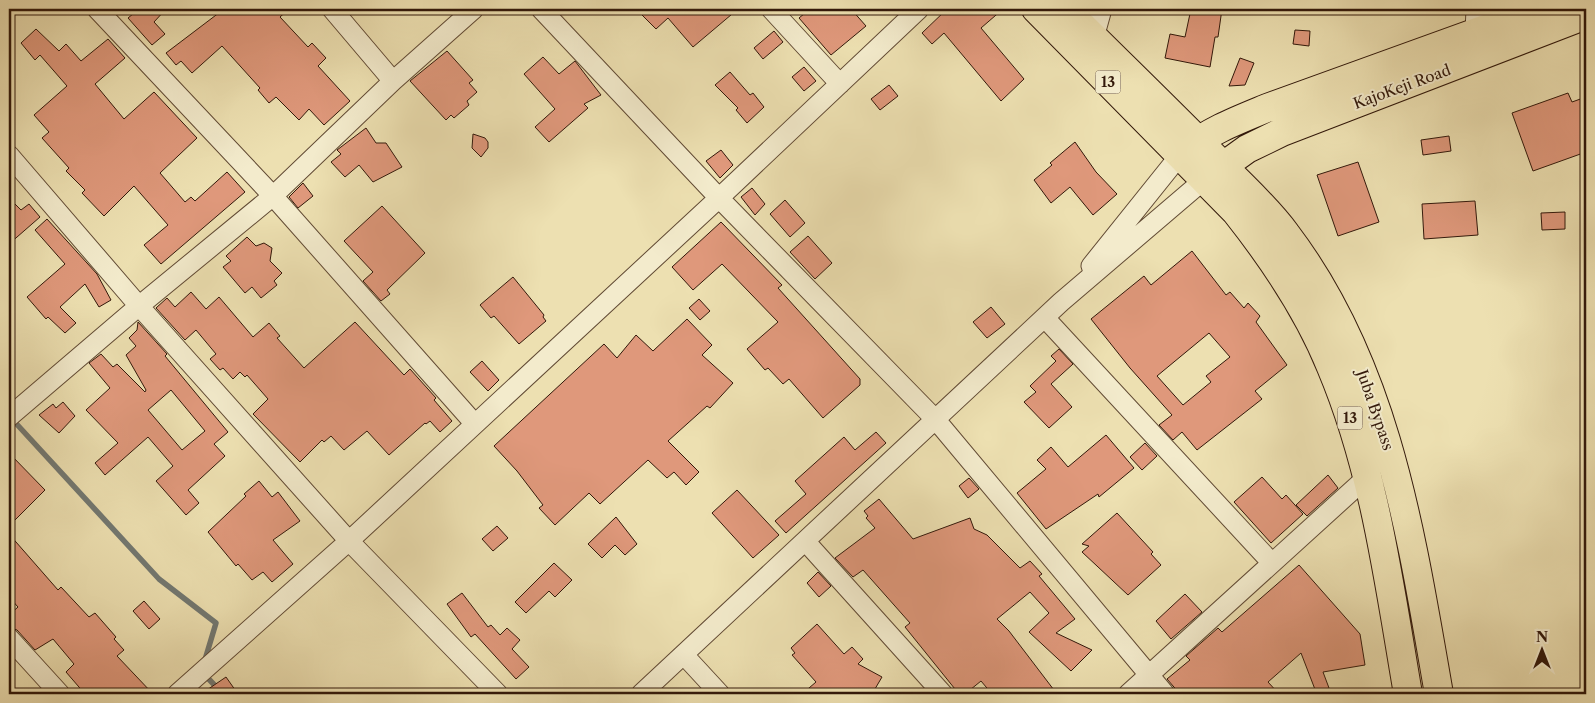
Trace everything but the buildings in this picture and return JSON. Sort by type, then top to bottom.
[{"type":"main road","name":"13","points":[[1036,9],[1189,147]]},
{"type":"main road","name":"13","points":[[1065,9],[1094,38],[1189,147]]},
{"type":"main road","name":"KajoKeji Road","points":[[1189,147],[1259,111],[1397,63],[1476,20],[1541,9]]},
{"type":"main road","name":"KajoKeji Road","points":[[1213,172],[1247,149],[1282,132],[1586,15]]},
{"type":"main road","points":[[1189,147],[1213,172]]},
{"type":"main road","name":"Juba Bypass","points":[[1213,172],[1236,212],[1264,247],[1308,318],[1343,397],[1367,477],[1381,536],[1408,694]]},
{"type":"main road","name":"Juba Bypass","points":[[1213,172],[1285,232],[1307,263],[1332,306],[1374,397],[1400,487],[1439,694]]},
{"type":"street","points":[[97,9],[273,196],[474,424]]},
{"type":"street","points":[[332,9],[393,81]]},
{"type":"street","points":[[11,411],[273,196],[393,81],[474,9]]},
{"type":"street","points":[[541,9],[719,198],[936,420],[1165,694]]},
{"type":"street","points":[[771,9],[840,84]]},
{"type":"street","points":[[177,694],[349,541],[719,198],[919,9]]},
{"type":"street","points":[[1094,38],[1102,9]]},
{"type":"street","points":[[1061,302],[1189,147]]},
{"type":"street","points":[[9,155],[139,306],[349,541],[498,694]]},
{"type":"street","points":[[642,694],[1061,302],[1213,172]]},
{"type":"street","points":[[1045,318],[1271,562]]},
{"type":"street","points":[[1128,694],[1271,562],[1367,477]]},
{"type":"street","points":[[806,542],[942,694]]},
{"type":"street","points":[[9,638],[60,694]]},
{"type":"street","points":[[684,655],[720,694]]},
{"type":"waterway","points":[[12,419],[159,579],[216,623],[204,663]]},
{"type":"waterway","points":[[203,673],[223,694]]}]
